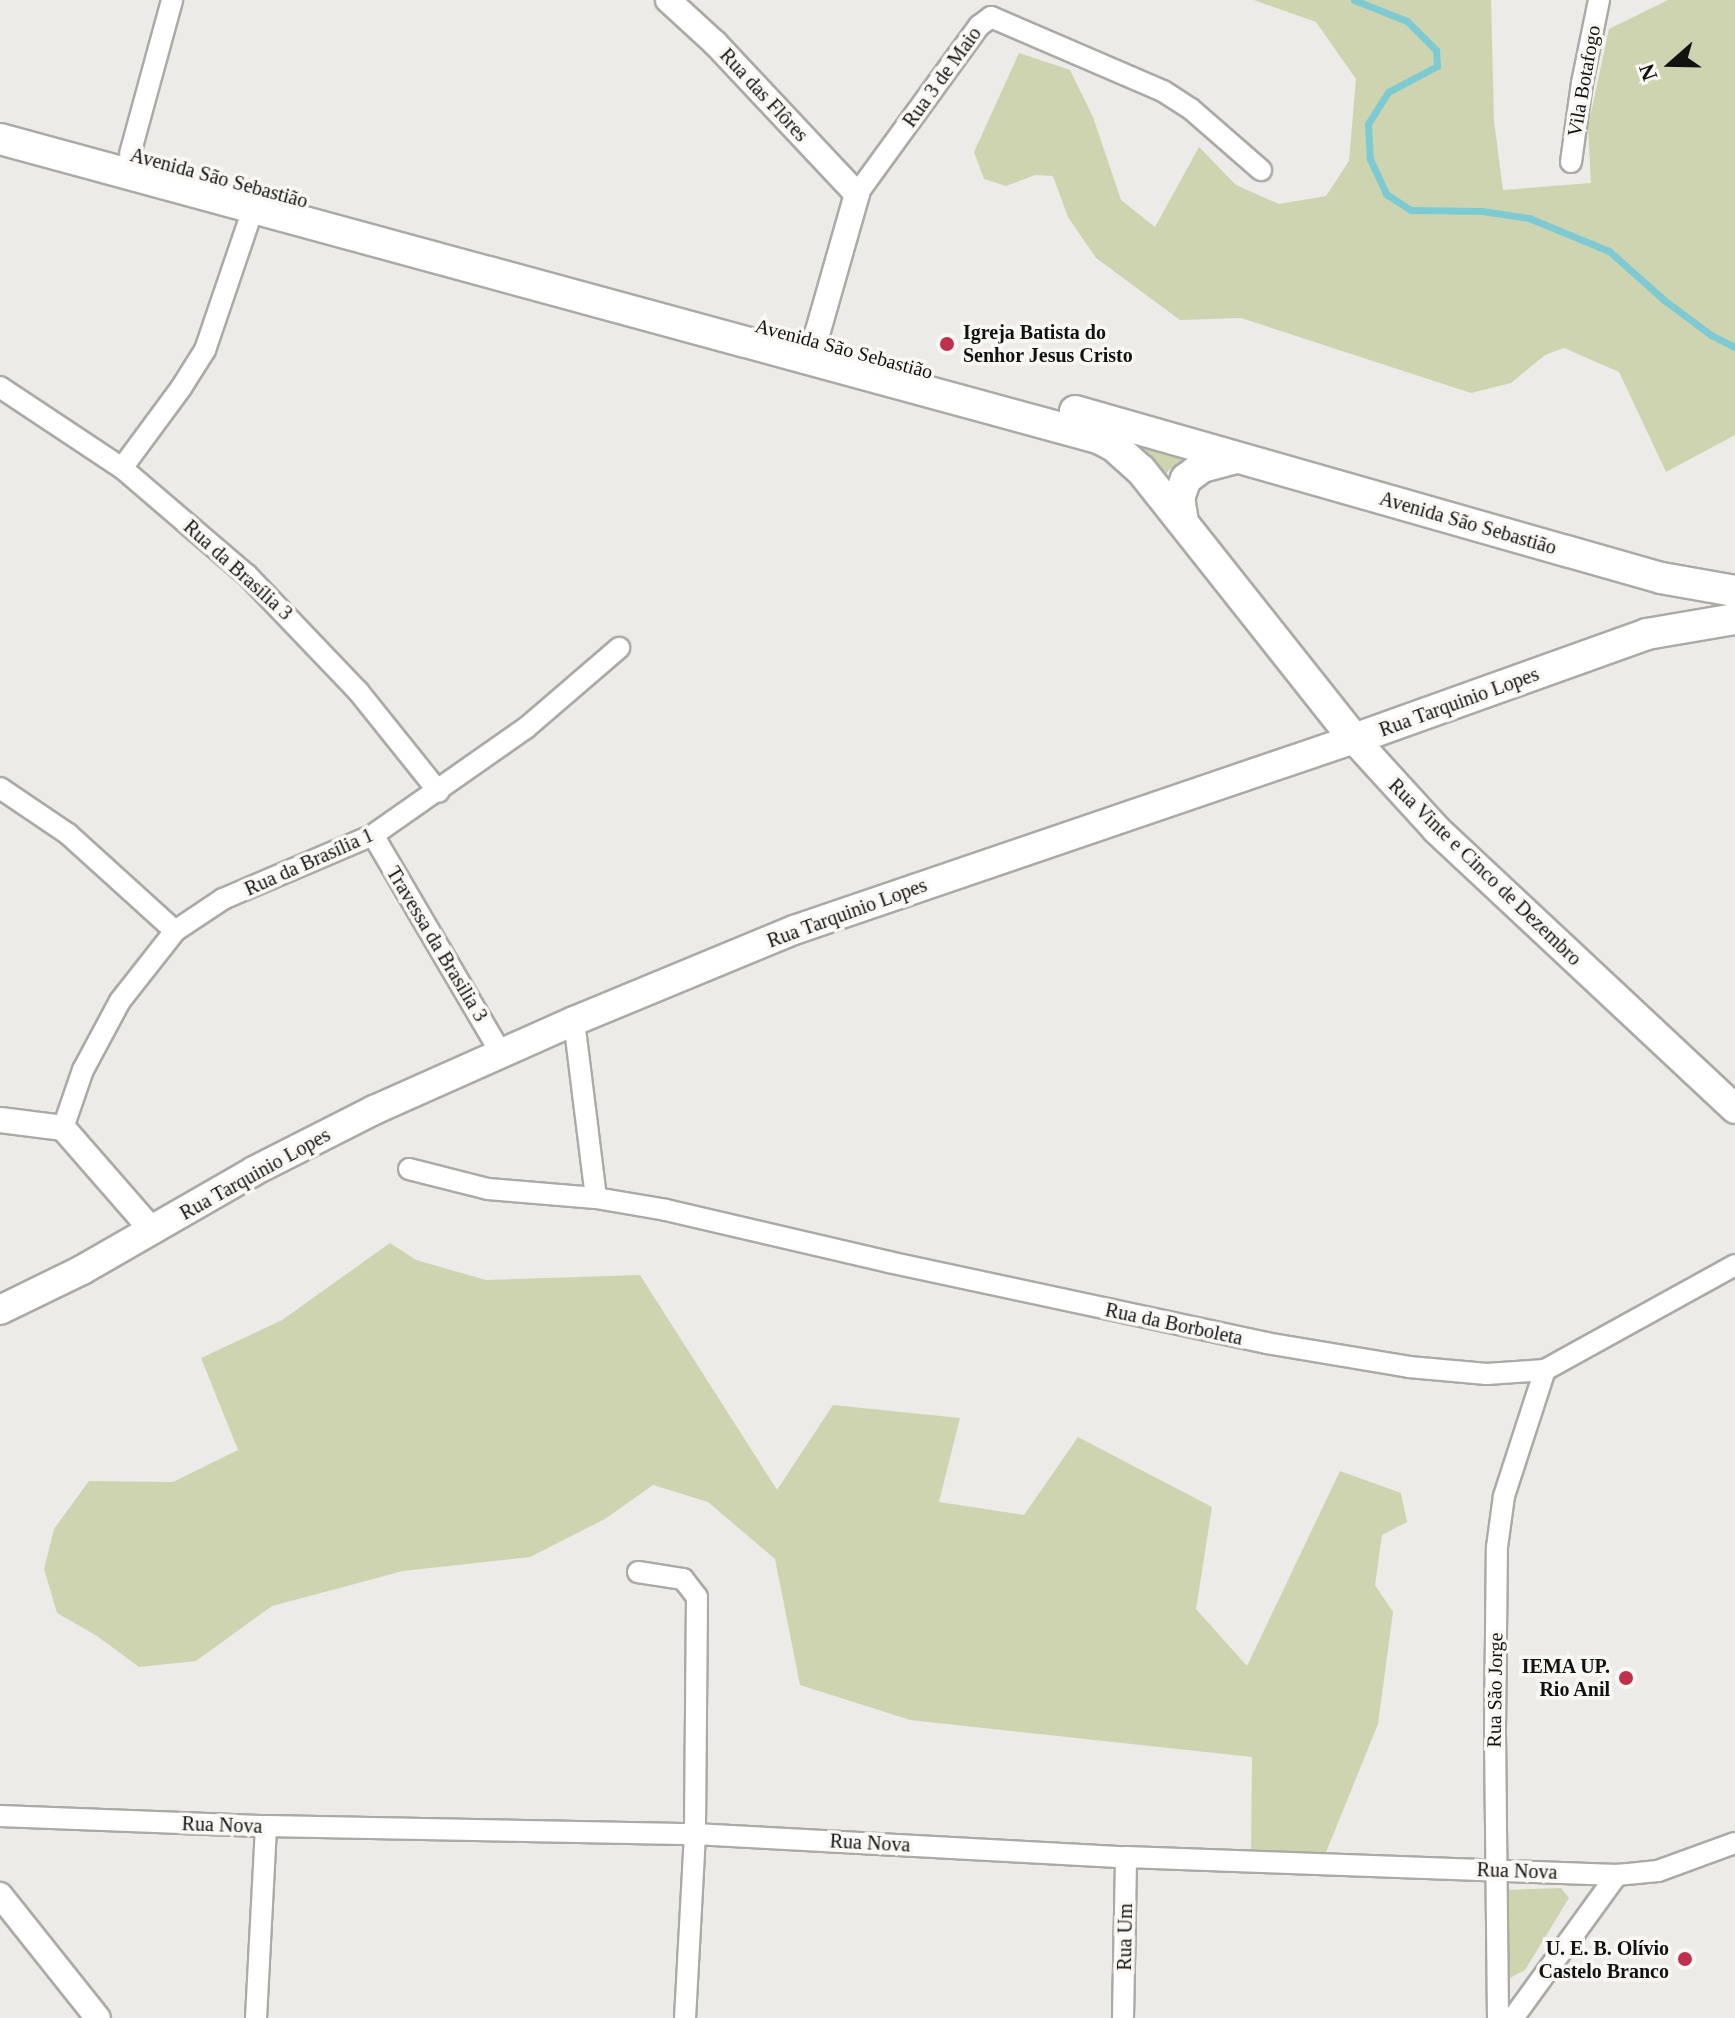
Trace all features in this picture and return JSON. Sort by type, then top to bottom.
[{"type":"main road","name":"Avenida São Sebastião","points":[[0,117],[1661,578],[1735,591]]},
{"type":"main road","name":"Avenida São Sebastião","points":[[0,139],[1098,438]]},
{"type":"main road","name":"Rua Vinte e Cinco de Dezembro","points":[[1098,438],[1128,457],[1354,739],[1437,830],[1735,1109]]},
{"type":"main road","points":[[1183,522],[1179,498],[1186,479],[1202,467],[1236,458]]},
{"type":"main road","points":[[1647,634],[1661,627],[1673,612],[1672,593],[1661,578]]},
{"type":"main road","name":"Rua Tarquinio Lopes","points":[[0,1310],[153,1231],[281,1157],[501,1053],[794,930],[1354,739],[1647,634],[1735,619]]},
{"type":"street","points":[[130,154],[172,0]]},
{"type":"street","name":"Rua das Flôres","points":[[668,0],[715,43],[857,194]]},
{"type":"street","name":"Vila Botafogo","points":[[1571,162],[1582,83],[1599,0]]},
{"type":"street","name":"Rua 3 de Maio","points":[[815,341],[857,194],[979,26],[991,17],[1163,91],[1191,109],[1261,170]]},
{"type":"street","points":[[122,468],[205,350],[254,206]]},
{"type":"street","name":"Rua da Brasília 3","points":[[0,387],[122,468],[247,575],[305,632],[358,691],[439,792]]},
{"type":"street","name":"Rua da Brasília 1","points":[[63,1128],[83,1070],[120,1001],[175,931],[223,899],[373,835],[439,792],[526,728],[619,648]]},
{"type":"street","points":[[0,788],[68,834],[175,931]]},
{"type":"street","name":"Travessa da Brasilia 3","points":[[373,835],[501,1053]]},
{"type":"street","points":[[574,1021],[596,1198]]},
{"type":"street","points":[[0,1120],[63,1128],[153,1231]]},
{"type":"street","name":"Rua da Borboleta","points":[[409,1169],[488,1189],[596,1198],[666,1210],[889,1262],[1266,1343],[1409,1367],[1487,1374],[1545,1370],[1735,1265]]},
{"type":"street","name":"Rua São Jorge","points":[[1498,2018],[1495,1871],[1497,1547],[1504,1496],[1545,1370]]},
{"type":"street","points":[[638,1572],[683,1579],[697,1597],[695,1834],[685,2018]]},
{"type":"street","name":"Rua Nova","points":[[0,1816],[266,1826],[695,1834],[1126,1857],[1617,1875],[1658,1871],[1735,1843]]},
{"type":"street","points":[[256,2018],[266,1826]]},
{"type":"street","name":"Rua Um","points":[[1123,2018],[1126,1857]]},
{"type":"street","points":[[1513,2018],[1617,1875]]},
{"type":"street","points":[[0,1896],[98,2018]]},
{"type":"green space","points":[[1254,0],[1491,0],[1494,121],[1503,190],[1591,183],[1588,127],[1609,29],[1668,0],[1735,0],[1735,435],[1666,472],[1619,372],[1564,348],[1545,355],[1511,383],[1471,393],[1241,318],[1180,320],[1096,258],[1068,217],[1053,176],[1035,175],[1006,186],[984,179],[974,152],[1019,53],[1070,70],[1093,117],[1121,200],[1155,227],[1199,147],[1236,185],[1279,204],[1326,196],[1349,161],[1356,79],[1316,22]]},
{"type":"green space","points":[[1131,439],[1187,454],[1187,460],[1170,469],[1162,479],[1131,443]]},
{"type":"green space","points":[[390,1243],[416,1260],[486,1280],[640,1275],[777,1490],[833,1405],[960,1418],[939,1502],[1024,1515],[1078,1437],[1212,1507],[1196,1609],[1247,1666],[1340,1471],[1401,1493],[1407,1522],[1382,1535],[1375,1585],[1393,1612],[1378,1724],[1325,1855],[1251,1852],[1252,1757],[910,1720],[800,1685],[775,1559],[708,1502],[653,1485],[605,1519],[530,1557],[403,1571],[272,1606],[196,1661],[139,1667],[97,1636],[57,1613],[44,1569],[54,1529],[89,1481],[173,1482],[238,1450],[201,1358],[282,1320]]},
{"type":"green space","points":[[1561,1888],[1569,1898],[1525,1970],[1508,1979],[1507,1890]]},
{"type":"waterway","points":[[1354,0],[1407,21],[1436,50],[1437,66],[1388,92],[1368,124],[1370,159],[1386,194],[1411,210],[1482,211],[1529,218],[1609,251],[1664,300],[1711,335],[1735,347]]},
{"type":"place","name":"Igreja Batista do Senhor Jesus Cristo","points":[[947,344]]},
{"type":"place","name":"IEMA UP. Rio Anil","points":[[1626,1678]]},
{"type":"place","name":"U. E. B. Olívio Castelo Branco","points":[[1685,1959]]}]
